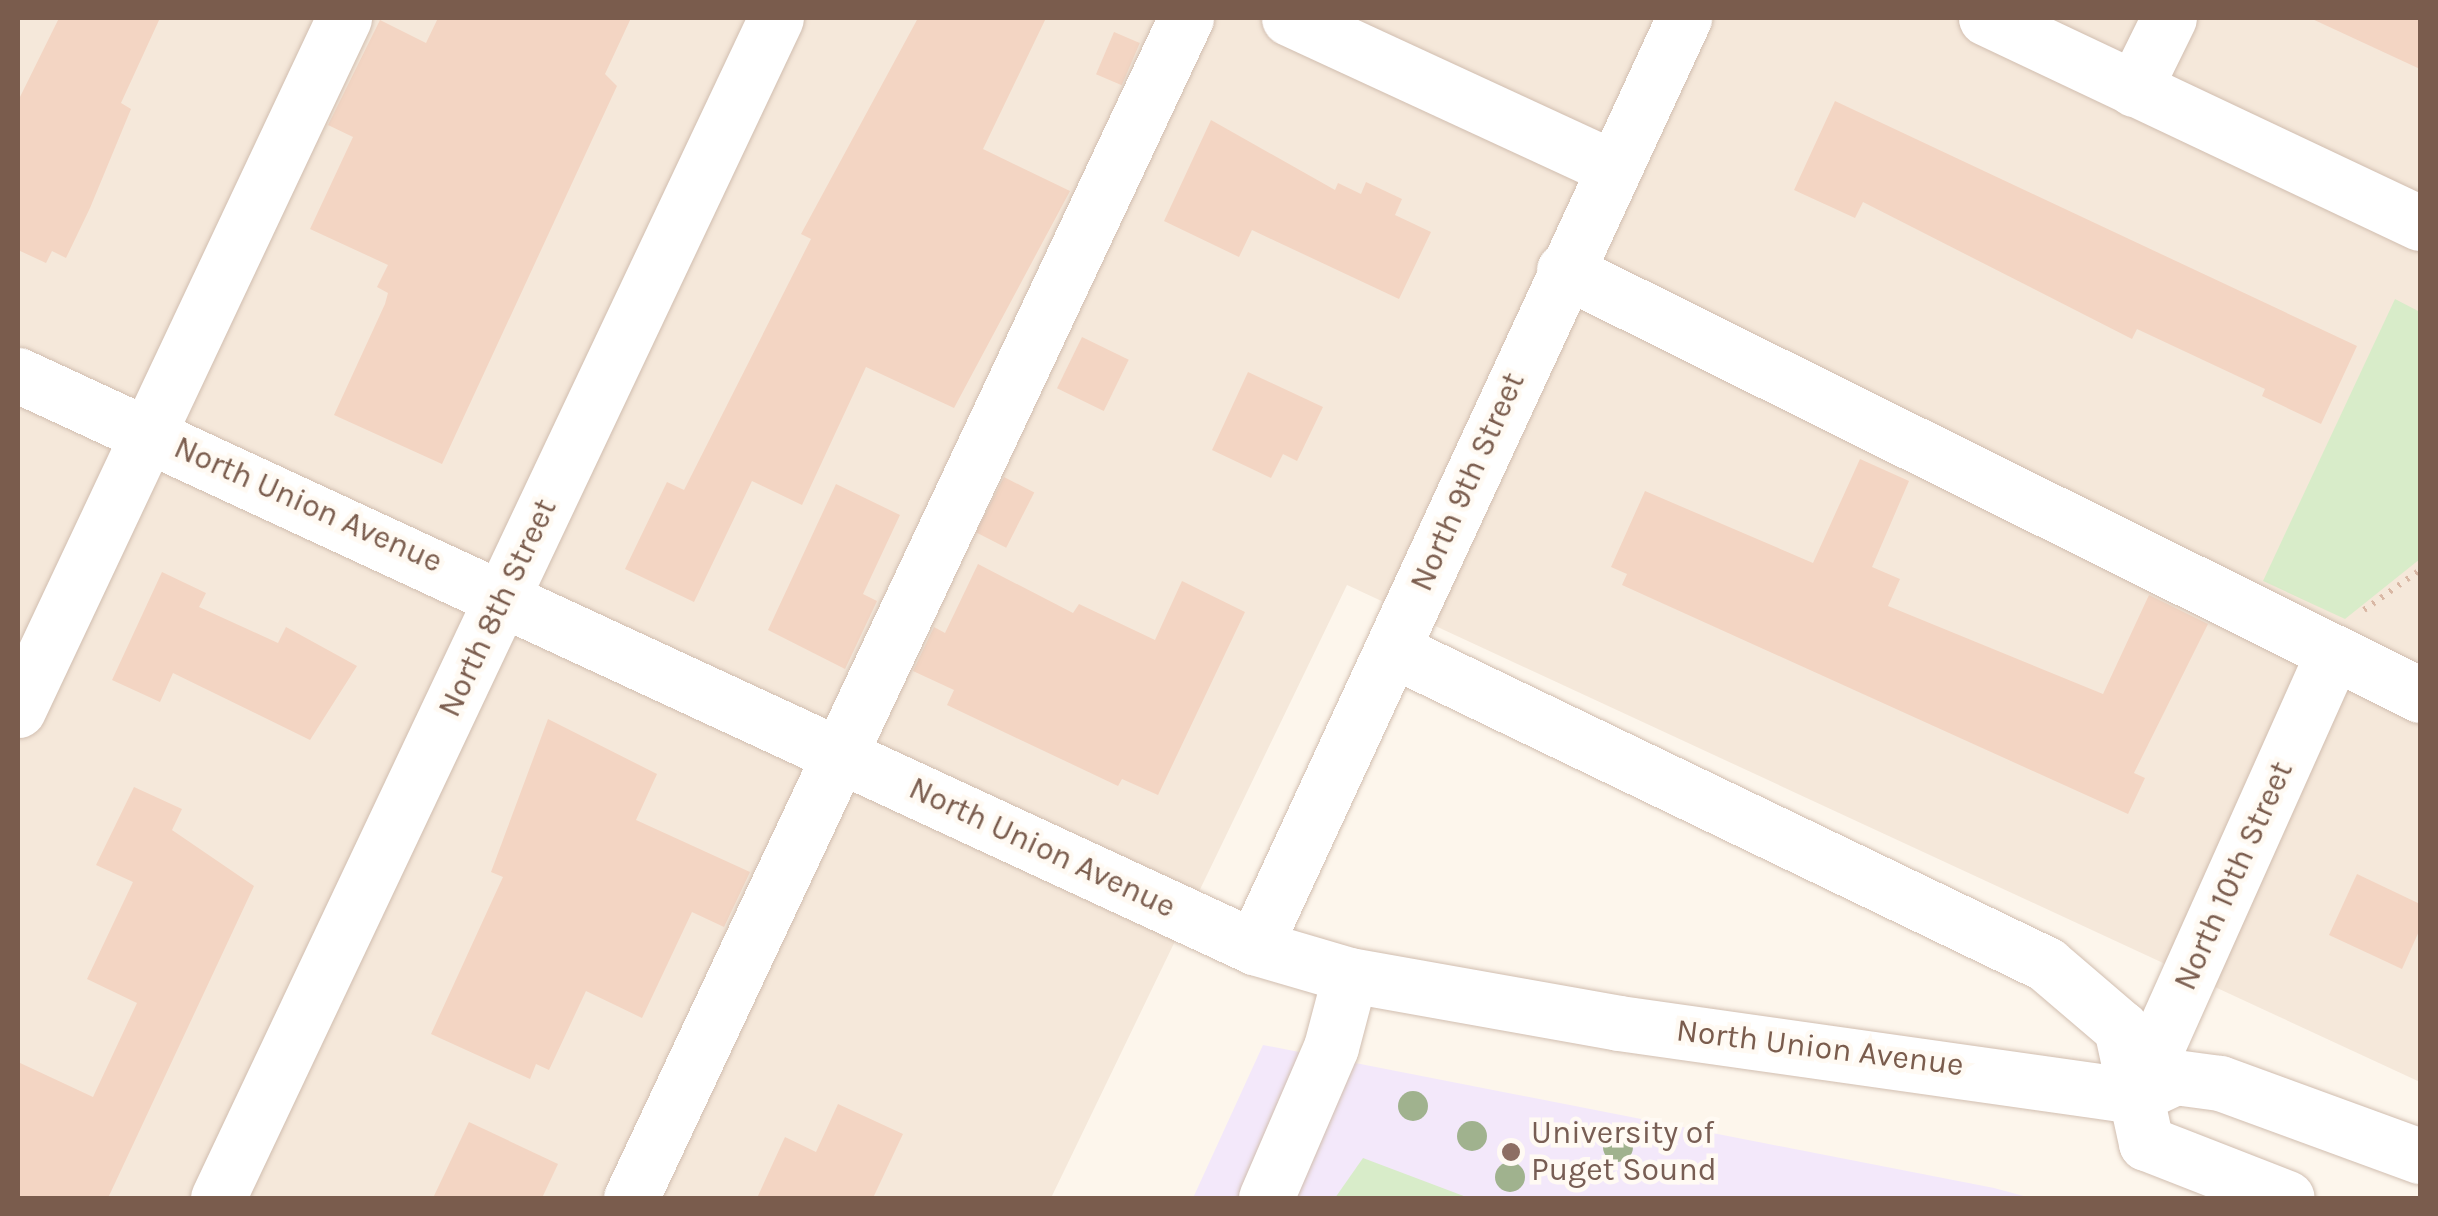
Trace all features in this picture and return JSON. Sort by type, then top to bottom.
[{"type":"street","points":[[18,710],[344,18]]},
{"type":"street","name":"North 8th Street","points":[[218,1198],[776,18]]},
{"type":"street","points":[[631,1198],[1186,18]]},
{"type":"street","points":[[1289,18],[1614,168]]},
{"type":"street","name":"North 9th Street","points":[[1254,947],[1564,270],[1684,18]]},
{"type":"street","points":[[1986,18],[2420,223]]},
{"type":"street","points":[[2134,89],[2168,18]]},
{"type":"street","points":[[1564,270],[2332,655],[2420,695]]},
{"type":"street","name":"North Union Avenue","points":[[18,375],[505,593],[1254,947],[1350,975],[2134,1096]]},
{"type":"street","points":[[1392,650],[2046,964],[2121,1028],[2146,1143],[2287,1198]]},
{"type":"street","name":"North 10th Street","points":[[2134,1096],[2332,655]]},
{"type":"street","points":[[1266,1198],[1332,1047],[1350,975]]},
{"type":"street","points":[[2134,1096],[2175,1076],[2220,1083],[2420,1156]]},
{"type":"shaded area","points":[[18,18],[2420,18],[2420,1082],[1347,585],[1051,1198],[18,1198]]},
{"type":"shaded area","name":"University of Puget Sound","points":[[1263,1045],[1994,1188],[2031,1198],[1193,1198]]},
{"type":"green space","points":[[2395,299],[2420,312],[2420,559],[2345,619],[2263,581]]},
{"type":"green space","points":[[1363,1158],[1469,1198],[1335,1198]]},
{"type":"building","points":[[59,18],[160,18],[121,103],[131,109],[90,208],[66,258],[52,251],[46,263],[18,250],[18,101]]},
{"type":"building","points":[[438,18],[631,18],[605,74],[617,86],[442,464],[334,415],[385,304],[388,293],[377,287],[388,265],[310,229],[353,137],[328,125],[380,20],[426,43]]},
{"type":"building","points":[[918,18],[1046,18],[983,149],[1070,191],[954,408],[866,367],[802,505],[752,481],[694,602],[625,569],[667,482],[684,490],[811,239],[801,234]]},
{"type":"building","points":[[2310,18],[2420,18],[2420,69]]},
{"type":"building","points":[[1114,32],[1140,43],[1122,85],[1096,74]]},
{"type":"building","points":[[1835,101],[2357,346],[2321,424],[2262,396],[2265,389],[2137,329],[2132,339],[1863,202],[1855,218],[1794,190]]},
{"type":"building","points":[[1211,120],[1335,190],[1338,183],[1361,194],[1366,182],[1402,199],[1395,215],[1431,232],[1399,299],[1252,230],[1239,257],[1164,221]]},
{"type":"building","points":[[1082,337],[1129,360],[1104,411],[1057,388]]},
{"type":"building","points":[[1248,372],[1323,407],[1297,461],[1283,454],[1271,478],[1212,450]]},
{"type":"building","points":[[1860,459],[1909,481],[1872,567],[1900,579],[1888,606],[2103,694],[2149,595],[2208,624],[2134,773],[2145,778],[2128,814],[1622,585],[1627,574],[1611,567],[1645,491],[1813,563]]},
{"type":"building","points":[[1004,477],[1034,492],[1006,548],[976,532]]},
{"type":"building","points":[[836,484],[900,515],[863,594],[877,601],[845,669],[768,630]]},
{"type":"building","points":[[978,564],[1073,613],[1079,604],[1155,640],[1182,581],[1245,612],[1158,795],[1122,779],[1118,786],[947,705],[954,690],[913,671],[934,627],[945,633]]},
{"type":"building","points":[[162,572],[206,593],[199,607],[278,643],[286,627],[357,666],[310,740],[173,673],[160,702],[112,680]]},
{"type":"building","points":[[548,719],[657,774],[636,820],[750,872],[724,927],[692,912],[642,1018],[586,991],[549,1070],[536,1064],[530,1079],[431,1034],[503,877],[491,872]]},
{"type":"building","points":[[134,787],[182,809],[172,830],[254,886],[108,1198],[18,1198],[18,1062],[93,1097],[137,1003],[87,979],[133,882],[96,865]]},
{"type":"building","points":[[2357,874],[2420,904],[2420,929],[2402,969],[2329,935]]},
{"type":"building","points":[[838,1104],[903,1134],[873,1198],[757,1198],[785,1137],[816,1152]]},
{"type":"building","points":[[469,1122],[558,1164],[542,1198],[433,1198]]},
{"type":"place","name":"University of Puget Sound","points":[[1511,1152]]}]
